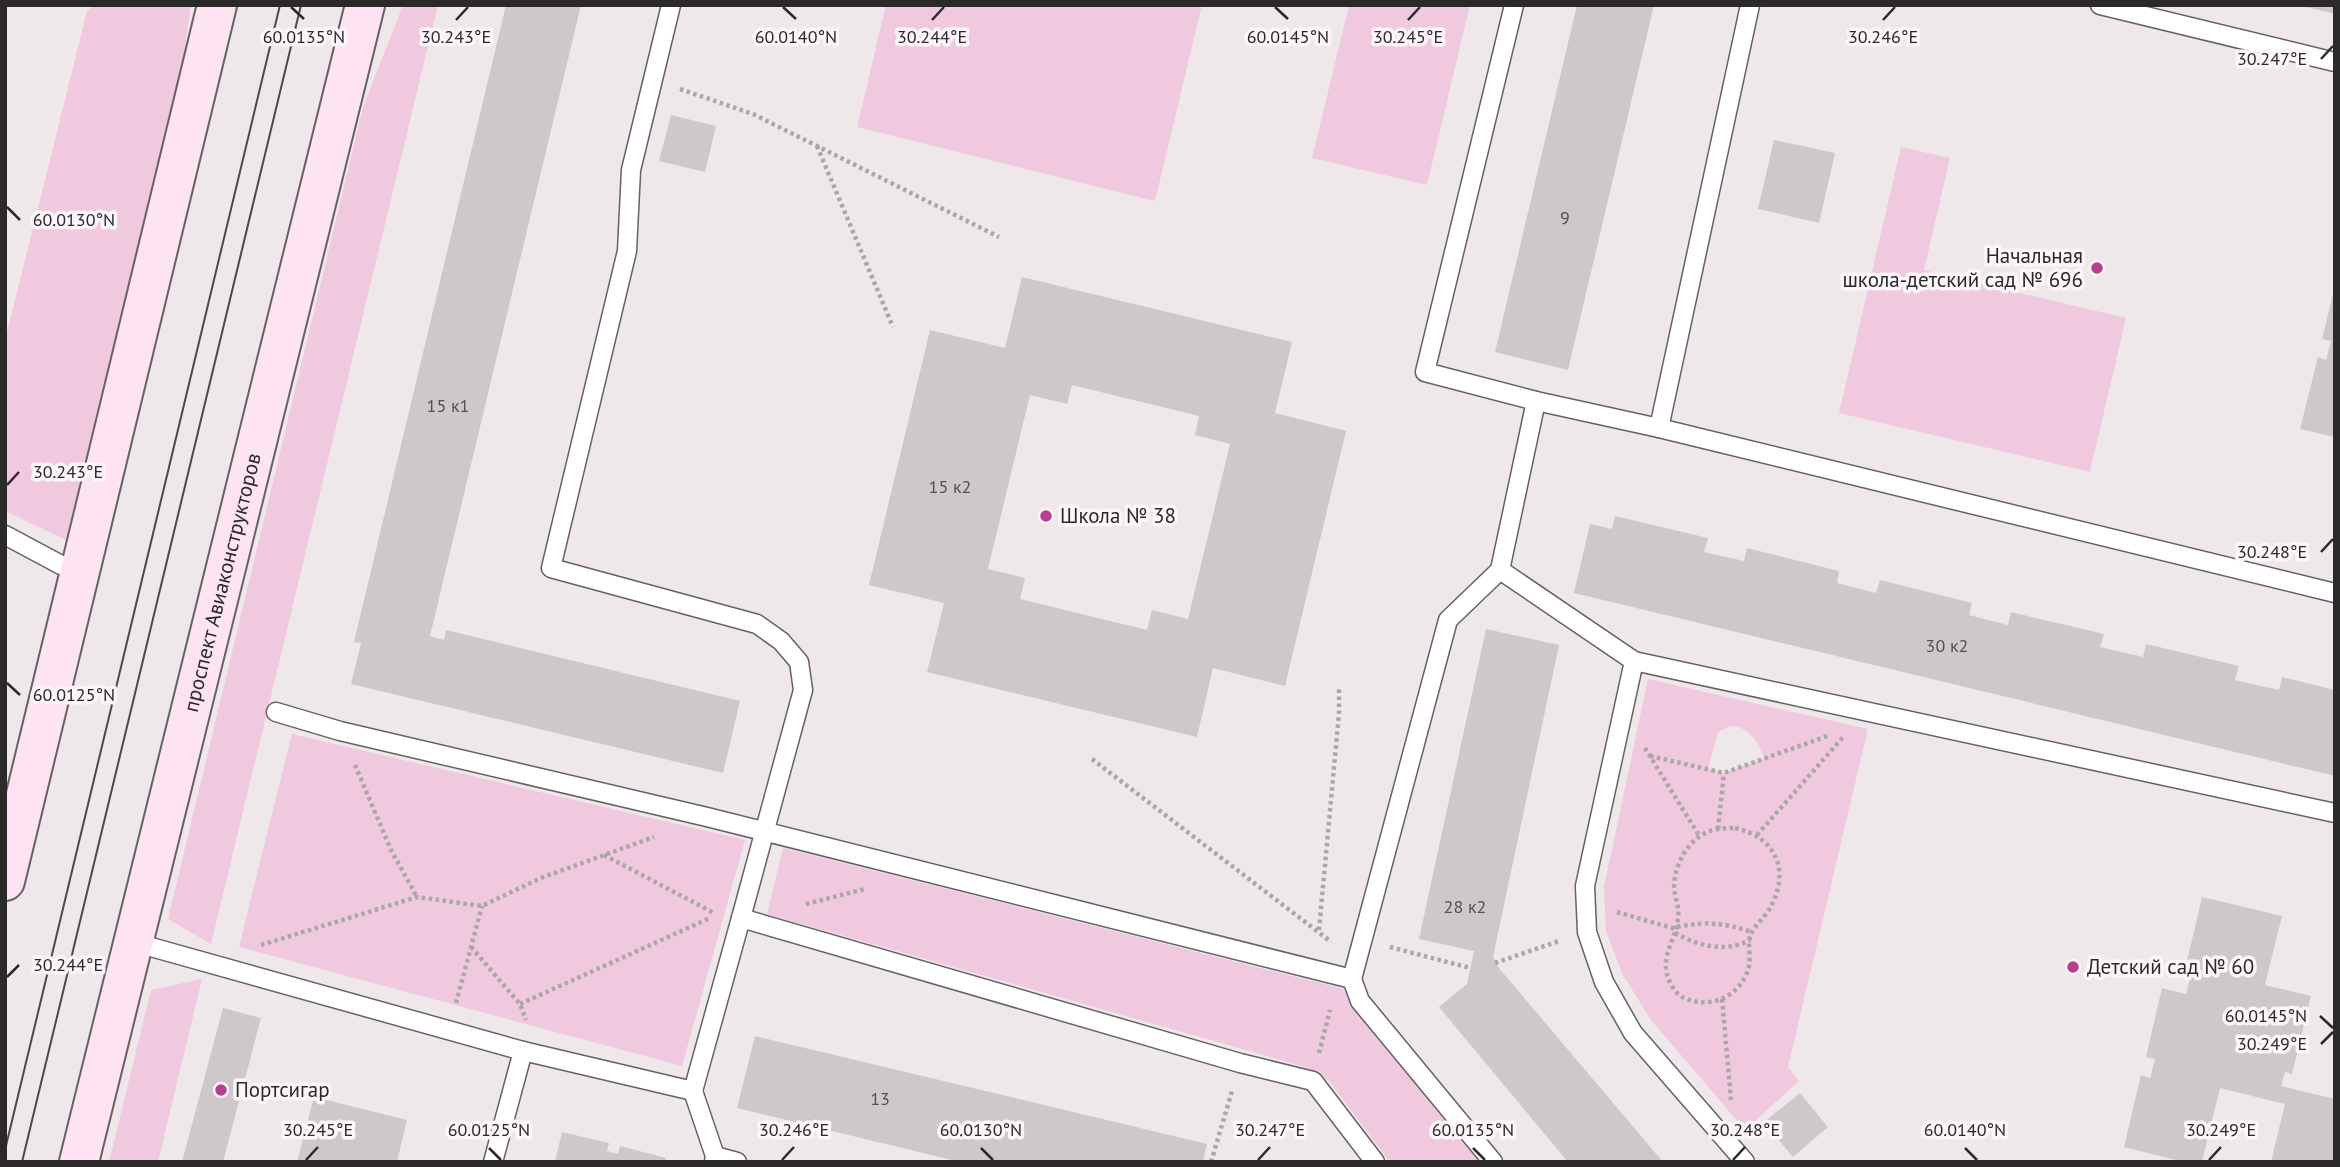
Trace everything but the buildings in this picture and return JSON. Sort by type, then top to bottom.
[{"type":"street","points":[[5,881],[217,5]]},
{"type":"street","name":"проспект Авиаконструкторов","points":[[79,1162],[365,5]]},
{"type":"lane","points":[[671,5],[631,170],[627,251],[551,568],[757,624],[781,641],[799,662],[803,690],[693,1091],[714,1159],[737,1162]]},
{"type":"lane","points":[[1514,5],[1425,372],[2335,593]]},
{"type":"lane","points":[[1659,428],[1750,5]]},
{"type":"lane","points":[[2100,5],[2335,62]]},
{"type":"lane","points":[[1345,977],[1362,940],[1448,620],[1500,570],[1536,401]]},
{"type":"lane","points":[[5,535],[61,565],[81,571]]},
{"type":"lane","points":[[1500,570],[1634,661],[2335,813]]},
{"type":"lane","points":[[1634,661],[1585,886],[1587,932],[1604,982],[1633,1032],[1745,1162]]},
{"type":"lane","points":[[276,712],[340,731],[707,817],[1345,977],[1360,1001],[1493,1162]]},
{"type":"lane","points":[[741,918],[1240,1063],[1312,1080],[1375,1162]]},
{"type":"lane","points":[[133,942],[523,1051],[693,1091]]},
{"type":"lane","points":[[493,1162],[523,1051]]},
{"type":"path","points":[[652,80],[753,114],[999,237]]},
{"type":"path","points":[[816,145],[893,327]]},
{"type":"path","points":[[1319,931],[1339,687]]},
{"type":"path","points":[[1757,835],[1852,727]]},
{"type":"path","points":[[340,731],[391,850],[417,897]]},
{"type":"path","points":[[1650,756],[1724,773],[1839,731]]},
{"type":"path","points":[[1643,745],[1700,836]]},
{"type":"path","points":[[1092,759],[1328,938],[1345,977],[1312,1080]]},
{"type":"path","points":[[1718,829],[1724,773]]},
{"type":"path","points":[[259,946],[417,897],[482,906],[541,878],[707,817]]},
{"type":"path","points":[[1735,828],[1757,835],[1769,845],[1776,859],[1780,887],[1770,909],[1752,932],[1749,967],[1745,978],[1735,991],[1722,999],[1711,1002],[1682,997],[1666,974],[1665,961],[1676,930],[1679,903],[1674,889],[1684,853],[1700,836],[1718,829],[1735,828]]},
{"type":"path","points":[[520,1004],[718,915],[603,855]]},
{"type":"path","points":[[771,926],[800,905],[866,888]]},
{"type":"path","points":[[449,1031],[482,906]]},
{"type":"path","points":[[1604,908],[1676,930],[1690,942],[1733,947],[1750,940]]},
{"type":"path","points":[[1676,930],[1713,922],[1752,932]]},
{"type":"path","points":[[1495,962],[1587,932]]},
{"type":"path","points":[[1362,940],[1470,968]]},
{"type":"path","points":[[471,947],[520,1004],[527,1023],[523,1051]]},
{"type":"path","points":[[1722,999],[1731,1105]]},
{"type":"path","points":[[1212,1162],[1240,1063]]},
{"type":"shaded area","points":[[94,5],[191,5],[184,54],[66,540],[5,511],[5,340],[87,11]]},
{"type":"shaded area","points":[[403,5],[438,5],[211,944],[168,919],[363,107]]},
{"type":"shaded area","points":[[886,5],[1202,5],[1155,201],[857,127]]},
{"type":"shaded area","points":[[1349,5],[1470,5],[1427,185],[1312,158]]},
{"type":"shaded area","points":[[1901,147],[1950,158],[1924,270],[2126,318],[2090,472],[1839,413]]},
{"type":"shaded area","points":[[1648,679],[1868,729],[1788,1067],[1799,1081],[1745,1130],[1650,1019],[1622,973],[1606,931],[1604,887]],"holes":[[[1731,726],[1738,727],[1752,736],[1764,758],[1724,773],[1708,769],[1718,732]]]},
{"type":"shaded area","points":[[292,734],[745,840],[682,1066],[239,947]]},
{"type":"shaded area","points":[[783,848],[1344,989],[1354,1007],[1480,1162],[1390,1162],[1328,1080],[1305,1067],[767,914]]},
{"type":"shaded area","points":[[202,979],[158,1162],[109,1162],[151,990]]},
{"type":"tram line","points":[[5,1150],[280,5]]},
{"type":"tram line","points":[[22,1162],[301,5]]},
{"type":"place","name":"Начальная школа-детский сад № 696","points":[[2097,268]]},
{"type":"place","name":"Школа № 38","points":[[1046,516]]},
{"type":"place","name":"Детский сад № 60","points":[[2073,967]]},
{"type":"place","name":"Портсигар","points":[[221,1090]]}]
